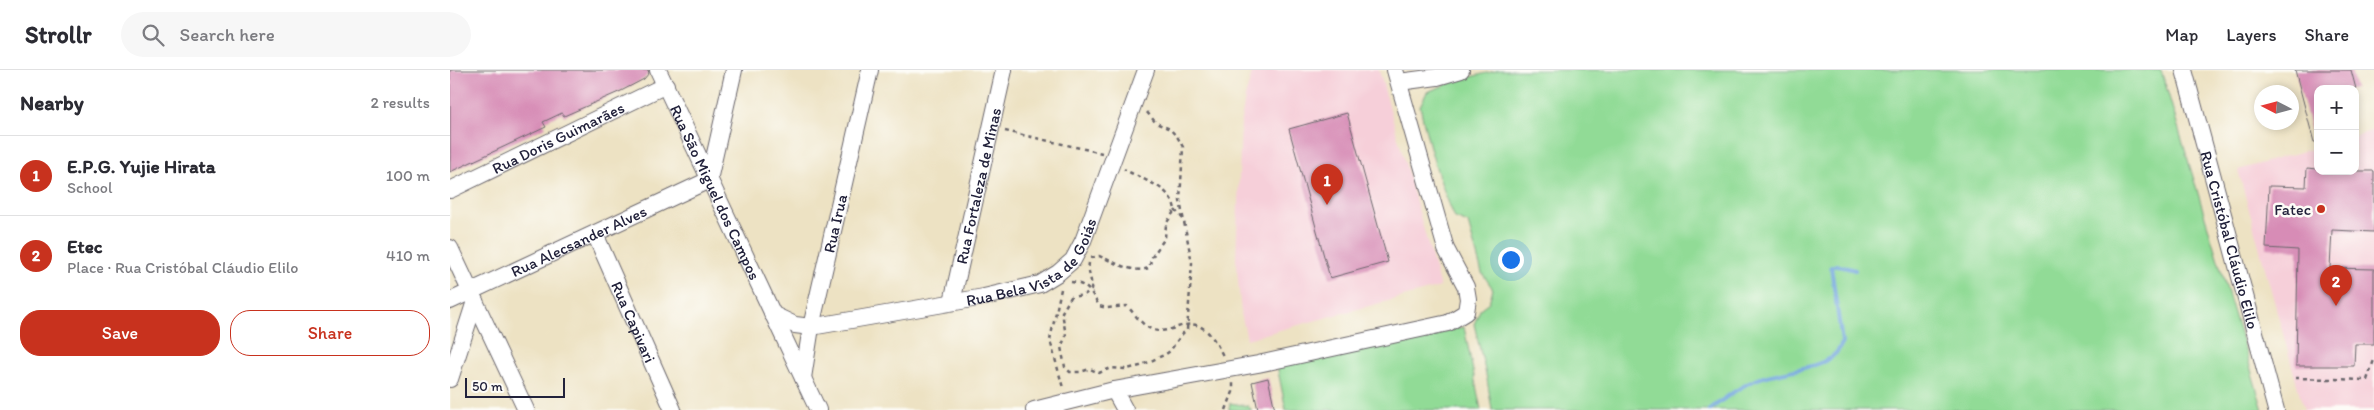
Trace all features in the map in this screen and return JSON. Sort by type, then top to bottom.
[{"type":"street","name":"Rua São Miguel dos Campos","points":[[658,70],[818,410]]},
{"type":"street","points":[[709,180],[734,70]]},
{"type":"street","name":"Rua Irua","points":[[803,378],[811,327],[870,70]]},
{"type":"street","name":"Rua Fortaleza de Minas","points":[[952,302],[1004,70]]},
{"type":"street","name":"Rua Bela Vista de Goiás","points":[[811,327],[1040,284],[1058,273],[1073,260],[1083,242],[1146,70]]},
{"type":"street","points":[[1034,410],[1114,390],[1229,369],[1448,323],[1466,312],[1468,299],[1466,288],[1446,250],[1397,76],[1437,77],[1461,70]]},
{"type":"street","name":"Rua Cristóbal Cláudio Elilo","points":[[2184,70],[2276,410]]},
{"type":"street","name":"Rua Doris Guimarães","points":[[450,190],[666,85]]},
{"type":"street","points":[[688,137],[707,137],[721,126]]},
{"type":"street","name":"Rua Alecsander Alves","points":[[450,302],[474,297],[595,234],[709,180]]},
{"type":"street","name":"Rua Capivari","points":[[595,234],[673,410]]},
{"type":"street","points":[[450,248],[526,410]]},
{"type":"street","points":[[450,379],[474,297]]},
{"type":"street","points":[[772,314],[795,325],[811,327]]},
{"type":"street","points":[[1114,390],[1125,410]]},
{"type":"path","points":[[1135,103],[1156,123],[1170,129],[1183,147],[1180,201],[1192,262],[1188,305],[1189,324],[1187,330],[1170,351],[1140,366],[1127,369],[1111,368],[1099,373],[1090,369],[1070,372],[1063,359],[1062,347],[1066,336],[1062,312],[1071,297],[1084,295],[1091,290],[1092,281],[1088,270],[1090,258],[1099,256],[1136,271],[1149,268],[1152,257],[1165,238],[1166,224],[1175,210]]},
{"type":"path","points":[[990,128],[1114,160],[1166,192],[1175,210],[1184,220]]},
{"type":"path","points":[[1062,280],[1050,340],[1066,402]]},
{"type":"path","points":[[1078,282],[1091,290],[1099,306],[1107,308],[1127,306],[1147,327],[1163,331],[1189,324],[1200,325],[1210,333],[1229,369],[1233,392],[1226,410]]},
{"type":"path","points":[[2295,378],[2367,380],[2374,360]]},
{"type":"shaded area","points":[[1253,70],[1379,70],[1440,287],[1247,339],[1241,313],[1236,259],[1241,122],[1245,97]]},
{"type":"shaded area","points":[[2374,130],[2374,410],[2304,410],[2238,170],[2314,148],[2314,175],[2359,175],[2359,135]]},
{"type":"green space","points":[[1499,70],[2161,70],[2263,410],[1492,410],[1474,324],[1481,308],[1489,302],[1493,289],[1482,273],[1468,223],[1455,218],[1449,204],[1434,163],[1420,106],[1427,92],[1458,80]]},
{"type":"green space","points":[[1464,327],[1481,410],[1286,410],[1277,366]]},
{"type":"green space","points":[[1230,403],[1248,406],[1252,410],[1229,410]]},
{"type":"building","points":[[450,70],[648,70],[649,73],[644,79],[621,91],[564,116],[562,113],[543,122],[546,127],[450,172]]},
{"type":"building","points":[[2295,70],[2351,70],[2355,85],[2314,85],[2314,142],[2299,85]]},
{"type":"building","points":[[1347,113],[1388,262],[1330,278],[1289,129]]},
{"type":"building","points":[[2307,168],[2314,169],[2314,175],[2359,175],[2359,171],[2374,171],[2374,232],[2332,230],[2330,268],[2374,269],[2374,344],[2355,344],[2354,366],[2296,366],[2298,250],[2266,248],[2269,186],[2306,187]]},
{"type":"building","points":[[1268,378],[1275,410],[1258,410],[1252,382]]},
{"type":"waterway","points":[[1709,410],[1751,382],[1818,364],[1829,359],[1837,352],[1842,342],[1831,267],[1836,265],[1855,270]]},
{"type":"place","name":"E.P.G. Yujie Hirata","points":[[1327,205]]},
{"type":"place","name":"Fatec","points":[[2321,209]]},
{"type":"place","name":"Etec","points":[[2336,306]]}]
